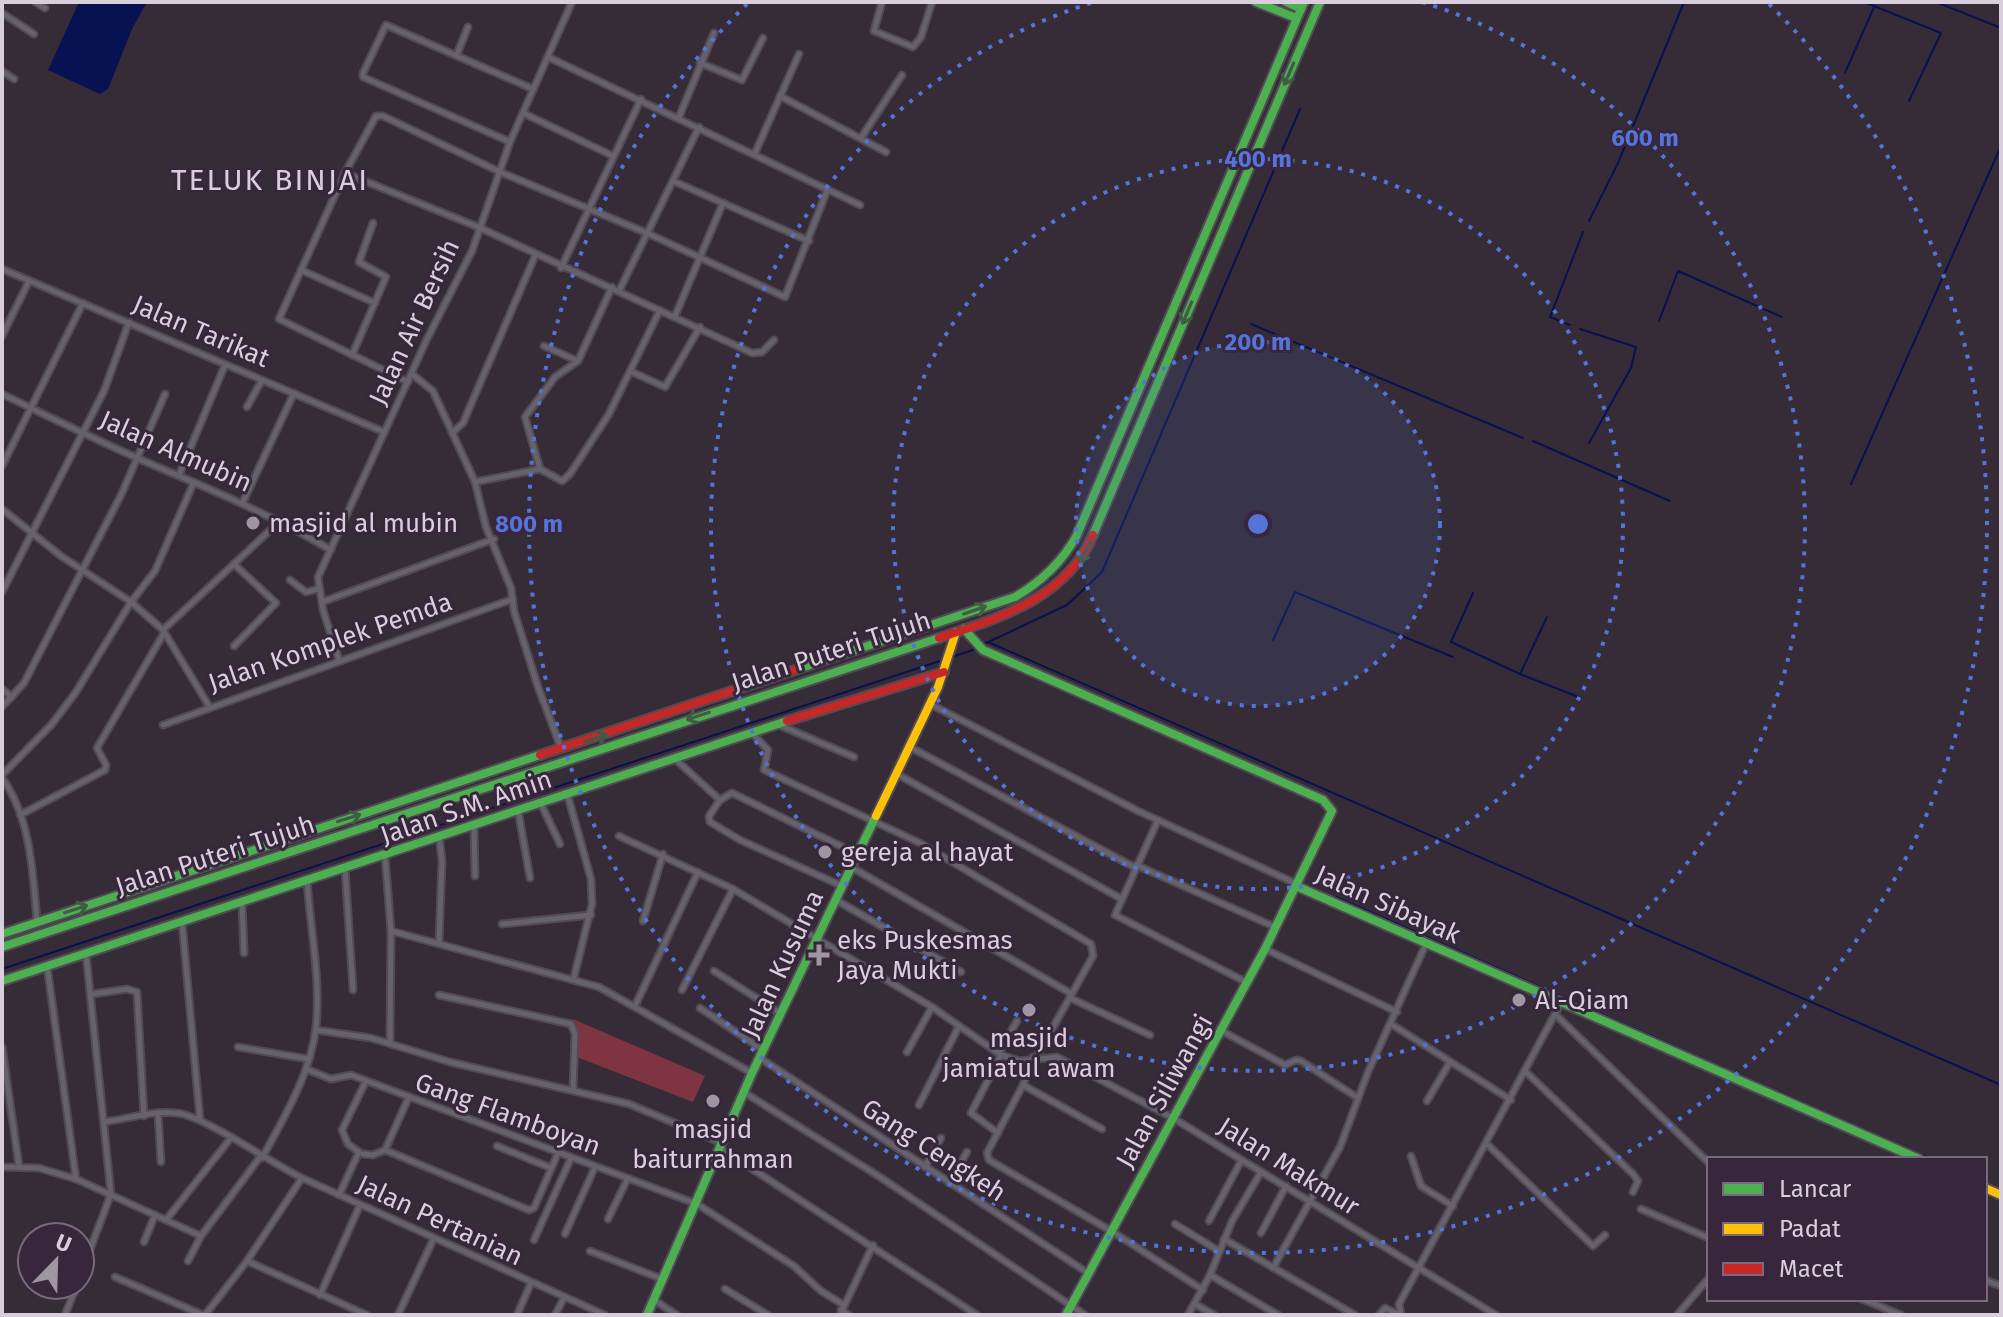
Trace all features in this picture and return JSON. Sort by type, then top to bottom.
[{"type":"main road","points":[[1256,2],[1296,18]]},
{"type":"main road","points":[[1286,2],[1303,5]]},
{"type":"main road","name":"Jalan Puteri Tujuh","points":[[2,947],[960,630],[1041,599],[1077,564],[1096,532],[1320,2]]},
{"type":"main road","name":"Jalan Puteri Tujuh","points":[[2,934],[1026,591],[1058,564],[1076,537],[1148,377],[1303,5]]},
{"type":"main road","points":[[1148,377],[1158,381]]},
{"type":"main road","name":"Jalan Kusuma","points":[[647,1315],[752,1073],[910,747],[960,630]]},
{"type":"main road","name":"Jalan Sibayak","points":[[960,630],[983,650],[1326,802],[1332,814],[1297,885],[1914,1157]]},
{"type":"main road","points":[[945,635],[948,661]]},
{"type":"main road","name":"Jalan S.M. Amin","points":[[2,981],[779,725],[948,661]]},
{"type":"main road","points":[[315,830],[318,842]]},
{"type":"main road","name":"Jalan Siliwangi","points":[[1066,1315],[1297,885]]},
{"type":"street","points":[[35,2],[45,8]]},
{"type":"street","name":"Jalan Air Bersih","points":[[318,589],[317,581],[384,432],[472,251],[510,142],[572,2]]},
{"type":"street","points":[[882,2],[874,31],[913,47],[921,37],[932,2]]},
{"type":"street","points":[[2,13],[34,34]]},
{"type":"street","points":[[510,142],[363,77],[374,50],[386,25],[533,89]]},
{"type":"street","points":[[457,54],[468,27]]},
{"type":"street","points":[[679,117],[714,33]]},
{"type":"street","points":[[700,63],[742,80],[763,38]]},
{"type":"street","points":[[755,153],[799,54]]},
{"type":"street","points":[[548,57],[860,205]]},
{"type":"street","points":[[2,71],[14,79]]},
{"type":"street","points":[[861,138],[902,75]]},
{"type":"street","points":[[780,96],[886,152]]},
{"type":"street","points":[[561,268],[641,99]]},
{"type":"street","points":[[523,113],[613,156]]},
{"type":"street","points":[[408,382],[279,321],[345,173],[375,118],[381,116],[500,172],[647,233],[785,297],[827,191]]},
{"type":"street","points":[[619,291],[699,127]]},
{"type":"street","points":[[345,173],[478,227],[561,268],[612,287],[755,354],[762,352],[774,340]]},
{"type":"street","points":[[673,181],[809,241]]},
{"type":"street","points":[[675,316],[724,203]]},
{"type":"street","points":[[352,355],[386,276],[359,262],[373,223]]},
{"type":"street","points":[[452,433],[463,423],[535,256]]},
{"type":"street","name":"Jalan Tarikat","points":[[2,269],[384,432]]},
{"type":"street","points":[[301,270],[375,303]]},
{"type":"street","points":[[2,336],[29,281]]},
{"type":"street","points":[[540,469],[525,417],[555,377],[578,361],[612,287]]},
{"type":"street","points":[[2,466],[83,303]]},
{"type":"street","points":[[475,482],[540,469],[562,481],[570,474],[609,414],[660,310]]},
{"type":"street","points":[[2,592],[84,432],[129,322]]},
{"type":"street","points":[[630,371],[665,387],[700,327]]},
{"type":"street","points":[[544,346],[578,361]]},
{"type":"street","points":[[179,475],[225,365]]},
{"type":"street","points":[[412,374],[433,391],[475,482],[486,527],[494,539],[538,687],[561,749]]},
{"type":"street","points":[[247,407],[262,380]]},
{"type":"street","points":[[243,502],[294,393]]},
{"type":"street","name":"Jalan Almubin","points":[[2,394],[137,458],[281,520],[331,550]]},
{"type":"street","points":[[2,707],[24,683],[137,458],[165,394]]},
{"type":"street","points":[[37,922],[33,873],[20,815],[2,776],[52,724],[76,692],[131,602],[155,571],[194,482]]},
{"type":"street","points":[[2,509],[80,569],[131,602],[164,632],[209,706]]},
{"type":"street","points":[[20,815],[105,770],[106,765],[97,748],[164,632],[281,520]]},
{"type":"street","points":[[322,602],[494,539]]},
{"type":"street","points":[[234,646],[276,603],[235,565]]},
{"type":"street","points":[[290,580],[306,592],[318,589],[339,660]]},
{"type":"street","name":"Jalan Komplek Pemda","points":[[163,725],[513,599]]},
{"type":"street","points":[[2,689],[12,697]]},
{"type":"street","points":[[930,704],[1158,820],[1297,885]]},
{"type":"street","points":[[779,725],[854,757]]},
{"type":"street","points":[[751,732],[768,750],[764,770],[874,821],[989,883],[1091,944],[1093,956],[1035,1057],[987,1153],[990,1162],[1113,1232],[1203,1290]]},
{"type":"street","points":[[910,747],[1135,866],[1275,927]]},
{"type":"street","points":[[674,758],[720,800]]},
{"type":"street","points":[[897,774],[1120,898]]},
{"type":"street","points":[[567,793],[591,879],[591,915],[574,977]]},
{"type":"street","points":[[842,886],[718,828],[708,818],[720,800],[732,793],[857,854]]},
{"type":"street","points":[[540,802],[560,844]]},
{"type":"street","points":[[518,810],[530,878]]},
{"type":"street","points":[[1158,820],[1120,898],[1114,912],[1116,917],[1246,982]]},
{"type":"street","points":[[474,826],[475,876]]},
{"type":"street","points":[[439,836],[442,861],[439,942]]},
{"type":"street","points":[[619,836],[733,889],[932,1007],[1000,1054],[1020,1061],[1035,1057]]},
{"type":"street","points":[[643,921],[663,854]]},
{"type":"street","points":[[385,856],[391,931],[390,1043]]},
{"type":"street","points":[[851,867],[1071,996],[1150,1035]]},
{"type":"street","points":[[345,868],[353,990]]},
{"type":"street","points":[[635,1006],[698,872]]},
{"type":"street","points":[[188,1261],[201,1236],[261,1157],[306,1069],[316,1030],[316,981],[307,879]]},
{"type":"street","points":[[682,990],[733,889]]},
{"type":"street","points":[[836,900],[961,972]]},
{"type":"street","points":[[242,902],[244,953]]},
{"type":"street","points":[[502,924],[591,915]]},
{"type":"street","points":[[104,1122],[179,1113],[200,1119],[182,922]]},
{"type":"street","points":[[391,931],[574,977],[635,1006],[752,1073]]},
{"type":"street","points":[[1273,1268],[1340,1147],[1358,1098],[1427,943]]},
{"type":"street","points":[[1265,949],[1397,1012]]},
{"type":"street","points":[[86,953],[93,994],[111,1194],[96,1234]]},
{"type":"street","points":[[47,965],[76,1179]]},
{"type":"street","points":[[714,971],[781,1014]]},
{"type":"street","points":[[93,994],[127,989],[137,992],[144,1117]]},
{"type":"street","points":[[439,995],[573,1026],[573,1089]]},
{"type":"street","points":[[1401,1315],[1399,1304],[1562,1001]]},
{"type":"street","points":[[907,1052],[932,1007]]},
{"type":"street","name":"Gang Cengkeh","points":[[700,1008],[925,1167],[1088,1273]]},
{"type":"street","points":[[1556,1015],[1707,1161]]},
{"type":"street","points":[[998,1133],[971,1113],[1017,1021]]},
{"type":"street","points":[[1391,1024],[1511,1100]]},
{"type":"street","points":[[919,1105],[959,1026]]},
{"type":"street","points":[[316,1030],[390,1043],[450,1062],[629,1104],[722,1146],[977,1315]]},
{"type":"street","points":[[1220,1030],[1285,1065],[1298,1060],[1358,1098]]},
{"type":"street","points":[[2,1047],[19,1166]]},
{"type":"street","points":[[238,1047],[308,1059]]},
{"type":"street","name":"Jalan Makmur","points":[[1035,1057],[1057,1057],[1173,1118],[1496,1315]]},
{"type":"street","points":[[1427,1101],[1450,1062]]},
{"type":"street","name":"Gang Flamboyan","points":[[306,1069],[331,1079],[351,1075],[408,1099],[697,1204],[794,1266],[849,1315]]},
{"type":"street","points":[[1526,1072],[1633,1174],[1638,1181],[1633,1192]]},
{"type":"street","points":[[366,1081],[341,1134],[361,1153],[373,1155],[385,1150],[408,1099]]},
{"type":"street","points":[[1023,1085],[1102,1129]]},
{"type":"street","points":[[745,1093],[880,1177],[1085,1315]]},
{"type":"street","points":[[158,1114],[161,1162]]},
{"type":"street","name":"Jalan Pertanian","points":[[200,1119],[302,1178],[605,1315]]},
{"type":"street","points":[[925,1167],[941,1138]]},
{"type":"street","points":[[166,1220],[230,1139]]},
{"type":"street","points":[[1486,1143],[1593,1246],[1605,1235]]},
{"type":"street","points":[[497,1146],[551,1168]]},
{"type":"street","points":[[385,1150],[529,1210],[534,1208],[558,1153]]},
{"type":"street","points":[[949,1183],[967,1152]]},
{"type":"street","points":[[339,1195],[361,1153]]},
{"type":"street","points":[[1411,1156],[1421,1186],[1453,1206]]},
{"type":"street","points":[[534,1240],[571,1158]]},
{"type":"street","points":[[1209,1221],[1241,1161]]},
{"type":"street","points":[[2,1167],[19,1166],[76,1179],[201,1236]]},
{"type":"street","points":[[565,1234],[595,1167]]},
{"type":"street","points":[[1188,1315],[1203,1290],[1224,1239],[1261,1172]]},
{"type":"street","points":[[115,1277],[208,1314],[302,1178]]},
{"type":"street","points":[[608,1219],[627,1180]]},
{"type":"street","points":[[1261,1233],[1286,1186]]},
{"type":"street","points":[[320,1295],[360,1205]]},
{"type":"street","points":[[1641,1209],[1707,1237]]},
{"type":"street","points":[[144,1242],[155,1215]]},
{"type":"street","points":[[1175,1224],[1219,1251]]},
{"type":"street","points":[[398,1315],[433,1239]]},
{"type":"street","points":[[1224,1239],[1355,1315]]},
{"type":"street","points":[[842,1310],[873,1245]]},
{"type":"street","points":[[590,1251],[662,1279]]},
{"type":"street","points":[[247,1261],[367,1315]]},
{"type":"street","points":[[1210,1275],[1278,1315]]},
{"type":"street","points":[[1677,1315],[1707,1280]]},
{"type":"street","points":[[517,1315],[531,1283]]},
{"type":"street","points":[[725,1289],[768,1315]]},
{"type":"street","points":[[555,1315],[564,1298]]},
{"type":"street","points":[[654,1300],[677,1315]]},
{"type":"street","points":[[1867,1301],[1901,1315]]},
{"type":"street","points":[[1195,1304],[1214,1315]]},
{"type":"street","points":[[1379,1315],[1385,1308],[1401,1315]]},
{"type":"shaded area","points":[[79,2],[147,2],[132,29],[108,89],[100,94],[48,70]]},
{"type":"shaded area","points":[[573,1019],[705,1076],[693,1102],[574,1056]]},
{"type":"waterway","points":[[1589,221],[1618,163],[1684,2]]},
{"type":"waterway","points":[[1864,2],[1941,33],[1909,101]]},
{"type":"waterway","points":[[1936,2],[2001,28]]},
{"type":"waterway","points":[[1845,73],[1874,7]]},
{"type":"waterway","points":[[984,644],[1067,605],[1102,572],[1300,109]]},
{"type":"waterway","points":[[1851,484],[2001,146]]},
{"type":"waterway","points":[[1570,325],[1550,317],[1583,232]]},
{"type":"waterway","points":[[1659,321],[1678,271],[1782,317]]},
{"type":"waterway","points":[[1251,324],[1523,438]]},
{"type":"waterway","points":[[1580,329],[1636,347],[1631,368],[1589,443]]},
{"type":"waterway","points":[[1533,441],[1670,501]]},
{"type":"waterway","points":[[1273,640],[1295,592],[1453,657]]},
{"type":"waterway","points":[[1473,593],[1451,642],[1520,674]]},
{"type":"waterway","points":[[1547,617],[1520,674],[1581,698]]},
{"type":"waterway","points":[[988,642],[2001,1085]]},
{"type":"waterway","points":[[949,658],[973,650]]},
{"type":"waterway","points":[[2,969],[943,660]]},
{"type":"waterway","points":[[1336,897],[1926,1157]]},
{"type":"waterway","points":[[1987,1184],[2001,1190]]},
{"type":"traffic: fast","points":[[1256,2],[1296,18]]},
{"type":"traffic: fast","points":[[1286,2],[1301,9]]},
{"type":"traffic: fast","points":[[801,668],[1015,597],[1042,578],[1064,555],[1076,537],[1304,2]]},
{"type":"traffic: fast","points":[[1093,535],[1320,2]]},
{"type":"traffic: fast","points":[[964,629],[983,650],[1323,800],[1332,811],[1265,949],[1066,1315]]},
{"type":"traffic: fast","points":[[2,947],[939,638]]},
{"type":"traffic: fast","points":[[2,981],[787,721]]},
{"type":"traffic: fast","points":[[2,934],[540,755]]},
{"type":"traffic: fast","points":[[647,1315],[752,1073],[876,816]]},
{"type":"traffic: fast","points":[[1296,886],[1914,1157]]},
{"type":"traffic: slow","points":[[876,816],[938,687],[956,632]]},
{"type":"traffic: slow","points":[[1987,1189],[2001,1195]]},
{"type":"traffic: jam","points":[[939,638],[1007,613],[1048,590],[1081,557],[1093,535]]},
{"type":"traffic: jam","points":[[540,755],[801,668]]},
{"type":"traffic: jam","points":[[787,721],[944,672]]},
{"type":"place","name":"masjid al mubin","points":[[253,523]]},
{"type":"place","name":"gereja al hayat","points":[[825,852]]},
{"type":"place","name":"eks Puskesmas Jaya Mukti","points":[[819,955]]},
{"type":"place","name":"Al-Qiam","points":[[1519,1000]]},
{"type":"place","name":"masjid jamiatul awam","points":[[1029,1010]]},
{"type":"place","name":"masjid baiturrahman","points":[[713,1101]]},
{"type":"district","name":"TELUK BINJAI","points":[[270,180]]}]
